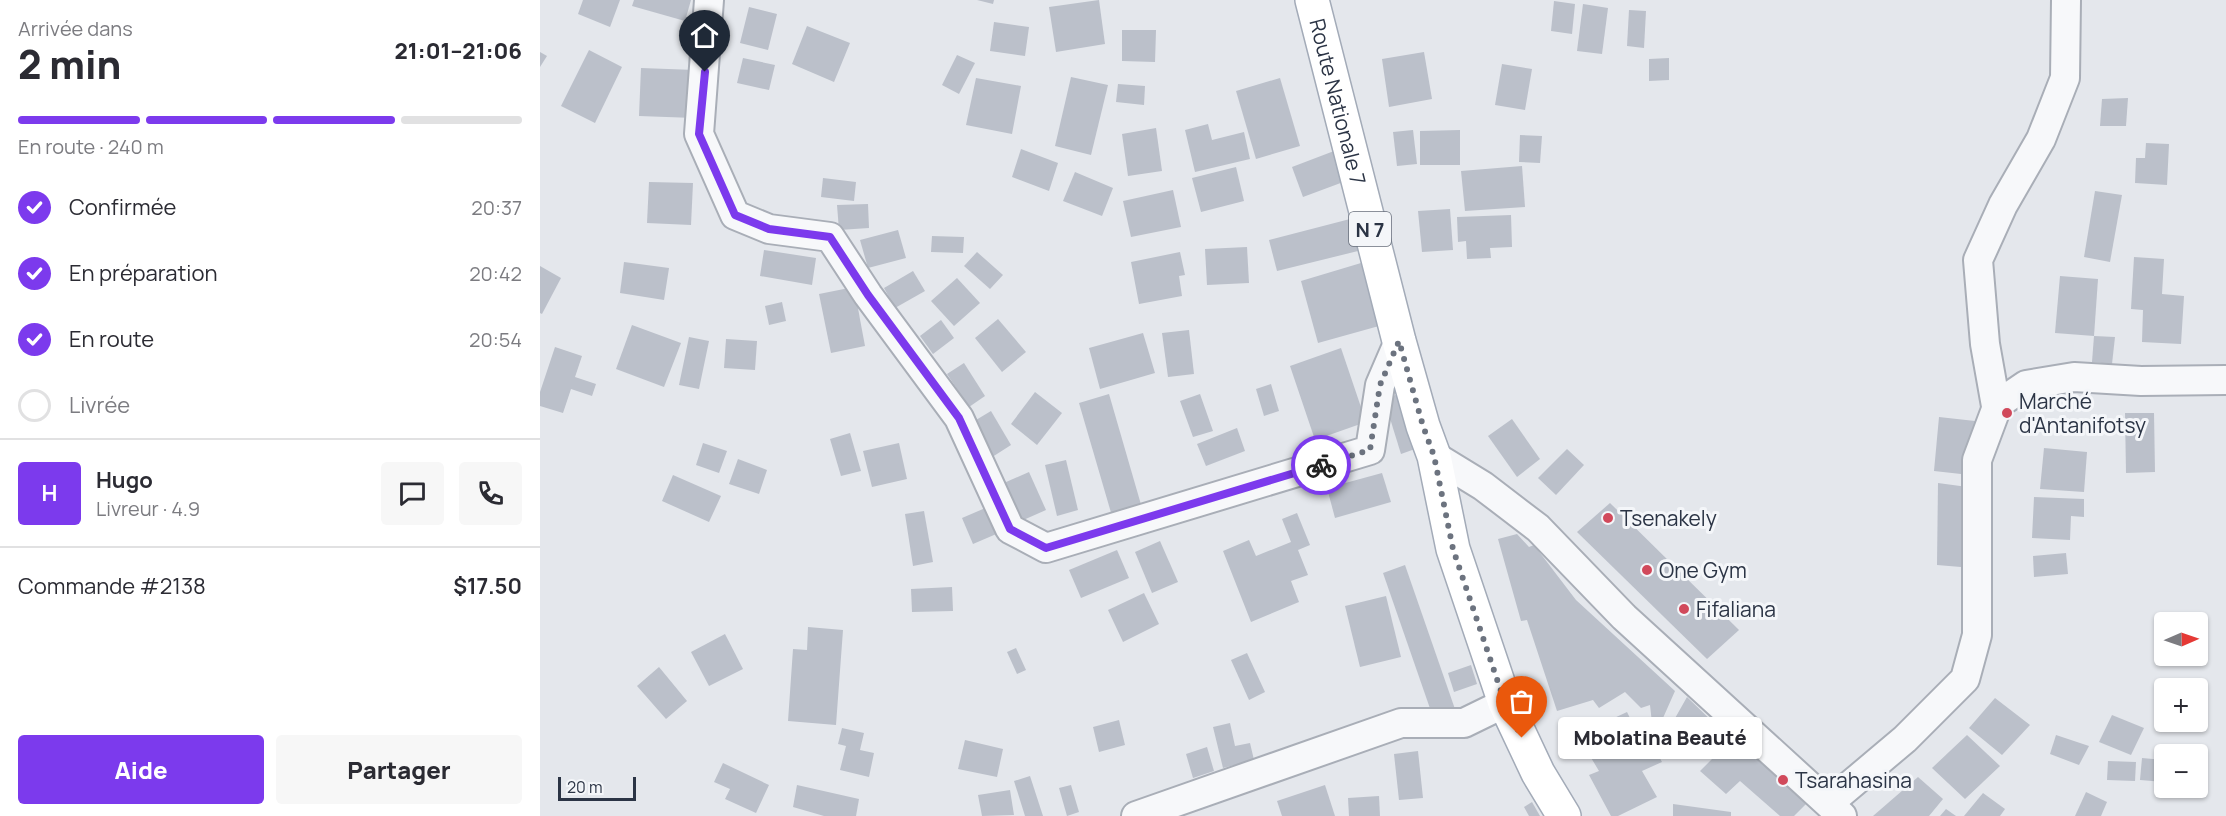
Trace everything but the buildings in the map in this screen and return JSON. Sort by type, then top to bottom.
[{"type":"main road","name":"Route Nationale 7","points":[[1312,0],[1399,341],[1434,456],[1453,549],[1505,703],[1538,773],[1564,816]]},
{"type":"street","points":[[709,0],[699,134],[735,215],[769,229],[830,237],[875,304],[959,418],[1010,529],[1046,548],[1370,450],[1380,385],[1399,341]]},
{"type":"street","points":[[1434,456],[1483,486],[1539,528],[1624,617],[1836,809],[1965,680],[1977,635],[1977,460],[1996,406],[1985,344],[1978,260],[2003,205],[2041,139],[2065,78],[2066,0]]},
{"type":"street","points":[[1996,406],[2026,385],[2074,377],[2141,381],[2226,380]]},
{"type":"street","points":[[1136,816],[1401,723],[1464,723],[1505,703]]},
{"type":"way so far","points":[[1321,465],[1370,450],[1380,385],[1399,341],[1434,456],[1453,549],[1505,703],[1522,738]]},
{"type":"place","name":"Marché d'Antanifotsy","points":[[2007,413]]},
{"type":"place","name":"Tsenakely","points":[[1608,518]]},
{"type":"place","name":"One Gym","points":[[1647,570]]},
{"type":"place","name":"Fifaliana","points":[[1684,609]]},
{"type":"place","name":"Mbolatina Beauté","points":[[1522,738]]},
{"type":"place","name":"Tsarahasina","points":[[1783,780]]},
{"type":"route","points":[[705,72],[699,134],[735,215],[769,229],[830,237],[868,295],[959,418],[1010,529],[1046,548],[1321,465]]}]
